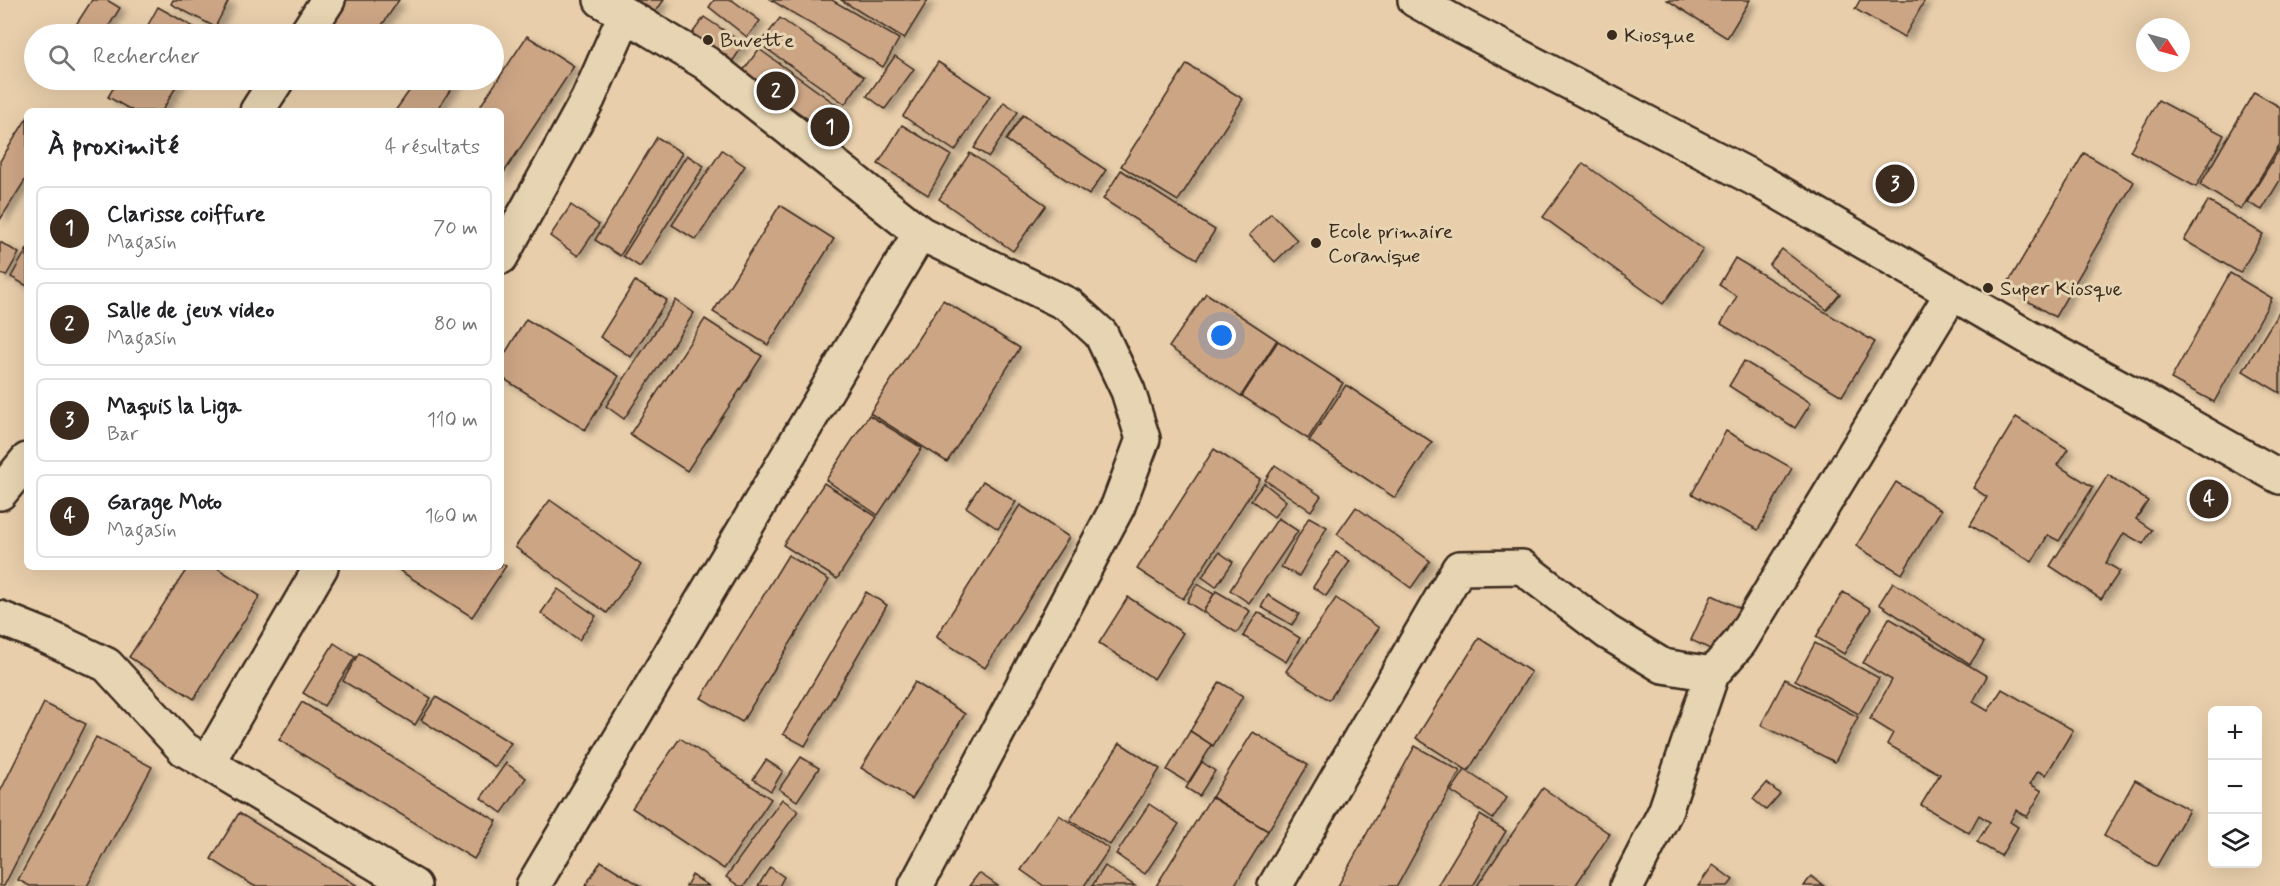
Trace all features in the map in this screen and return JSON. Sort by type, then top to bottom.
[{"type":"street","points":[[312,24],[327,0]]},
{"type":"street","points":[[1415,0],[1761,182],[2040,344],[2280,477]]},
{"type":"street","points":[[504,252],[588,99],[613,8],[706,63],[920,232],[1069,305],[1101,334],[1128,391],[1143,439],[1118,506],[916,886]]},
{"type":"street","points":[[259,108],[271,90]]},
{"type":"street","points":[[533,886],[920,232]]},
{"type":"street","points":[[1627,886],[1665,812],[1712,674],[1740,642],[1952,293]]},
{"type":"street","points":[[0,493],[24,464]]},
{"type":"street","points":[[1275,886],[1459,568],[1522,567],[1607,632],[1663,666],[1712,674]]},
{"type":"street","points":[[207,762],[319,570]]},
{"type":"street","points":[[0,618],[107,665],[184,749],[414,886]]},
{"type":"building","points":[[92,0],[107,0],[120,8],[110,24],[76,24]]},
{"type":"building","points":[[173,0],[229,0],[217,24],[209,24],[171,4]]},
{"type":"building","points":[[333,0],[399,0],[383,24],[329,24],[320,18]]},
{"type":"building","points":[[632,0],[664,0],[653,15]]},
{"type":"building","points":[[714,0],[732,0],[760,21],[747,37],[709,7]]},
{"type":"building","points":[[771,0],[832,0],[899,39],[883,67]]},
{"type":"building","points":[[841,0],[928,0],[904,39]]},
{"type":"building","points":[[1667,0],[1750,0],[1727,38]]},
{"type":"building","points":[[1860,0],[1925,0],[1904,37],[1855,9]]},
{"type":"building","points":[[158,7],[188,24],[149,24]]},
{"type":"building","points":[[704,17],[744,44],[732,62],[691,35]]},
{"type":"building","points":[[780,18],[864,77],[845,104],[760,44]]},
{"type":"building","points":[[527,36],[574,66],[504,172],[504,108],[479,108],[491,90],[504,90],[504,70]]},
{"type":"building","points":[[759,49],[845,111],[829,134],[742,72]]},
{"type":"building","points":[[895,56],[914,69],[885,109],[867,96]]},
{"type":"building","points":[[938,62],[990,96],[955,151],[903,116]]},
{"type":"building","points":[[1187,64],[1243,99],[1178,201],[1121,166]]},
{"type":"building","points":[[112,90],[174,90],[164,108],[128,108],[108,97]]},
{"type":"building","points":[[410,90],[450,90],[438,108],[397,108]]},
{"type":"building","points":[[2254,92],[2280,107],[2280,144],[2241,210],[2200,185]]},
{"type":"building","points":[[2158,100],[2224,135],[2196,187],[2130,151]]},
{"type":"building","points":[[1004,102],[1018,112],[989,157],[974,148]]},
{"type":"building","points":[[1023,115],[1106,170],[1089,195],[1006,140]]},
{"type":"building","points":[[24,123],[24,182],[0,220],[0,161]]},
{"type":"building","points":[[902,125],[951,155],[928,195],[878,164]]},
{"type":"building","points":[[657,137],[682,153],[620,256],[595,240]]},
{"type":"building","points":[[2280,148],[2280,180],[2262,210],[2247,202]]},
{"type":"building","points":[[722,150],[745,166],[696,240],[672,225]]},
{"type":"building","points":[[970,153],[1046,205],[1013,251],[939,199]]},
{"type":"building","points":[[2084,153],[2134,182],[2055,317],[2005,288]]},
{"type":"building","points":[[687,155],[704,166],[640,267],[623,256]]},
{"type":"building","points":[[1583,163],[1703,250],[1663,304],[1543,217]]},
{"type":"building","points":[[1121,170],[1215,230],[1197,259],[1103,199]]},
{"type":"building","points":[[2208,201],[2263,234],[2240,273],[2184,240]]},
{"type":"building","points":[[571,205],[599,225],[578,256],[550,236]]},
{"type":"building","points":[[780,205],[834,239],[768,345],[713,312]]},
{"type":"building","points":[[1271,213],[1297,240],[1275,262],[1249,235]]},
{"type":"building","points":[[0,242],[19,253],[6,276],[0,273]]},
{"type":"building","points":[[1782,249],[1840,294],[1827,310],[1769,265]]},
{"type":"building","points":[[24,254],[24,284],[11,277]]},
{"type":"building","points":[[1735,258],[1875,342],[1842,396],[1721,324],[1737,296],[1719,285]]},
{"type":"building","points":[[2230,273],[2272,298],[2214,402],[2171,379]]},
{"type":"building","points":[[635,281],[667,300],[631,357],[600,337]]},
{"type":"building","points":[[1206,293],[1277,340],[1241,396],[1169,347]]},
{"type":"building","points":[[676,300],[694,313],[624,419],[606,406]]},
{"type":"building","points":[[943,300],[1020,348],[947,462],[870,413]]},
{"type":"building","points":[[2280,310],[2280,393],[2243,371]]},
{"type":"building","points":[[526,319],[619,376],[585,430],[504,379],[504,355]]},
{"type":"building","points":[[705,319],[762,356],[687,471],[630,434]]},
{"type":"building","points":[[1278,341],[1343,383],[1308,439],[1242,396]]},
{"type":"building","points":[[1744,361],[1811,403],[1795,428],[1729,386]]},
{"type":"building","points":[[1346,385],[1432,442],[1395,498],[1309,441]]},
{"type":"building","points":[[869,415],[922,448],[878,515],[826,480]]},
{"type":"building","points":[[2016,417],[2068,449],[2057,465],[2093,487],[2059,541],[2048,535],[2032,562],[1970,525],[1987,497],[1973,488]]},
{"type":"building","points":[[1726,431],[1792,468],[1758,530],[1692,494]]},
{"type":"building","points":[[1214,449],[1260,479],[1183,599],[1137,569]]},
{"type":"building","points":[[1275,465],[1321,496],[1311,511],[1265,480]]},
{"type":"building","points":[[2108,475],[2148,501],[2136,519],[2152,530],[2143,544],[2124,533],[2106,563],[2120,571],[2101,599],[2050,566]]},
{"type":"building","points":[[983,481],[1016,502],[998,529],[966,507]]},
{"type":"building","points":[[1896,482],[1941,510],[1902,574],[1856,546]]},
{"type":"building","points":[[824,483],[877,517],[837,579],[783,545]]},
{"type":"building","points":[[1264,483],[1286,501],[1274,517],[1251,500]]},
{"type":"building","points":[[550,500],[641,565],[607,613],[515,547]]},
{"type":"building","points":[[1020,505],[1069,537],[985,668],[936,637]]},
{"type":"building","points":[[1356,507],[1430,561],[1411,588],[1337,534]]},
{"type":"building","points":[[1309,517],[1327,527],[1299,576],[1281,567]]},
{"type":"building","points":[[1278,518],[1298,531],[1249,603],[1230,590]]},
{"type":"building","points":[[1219,552],[1233,562],[1216,587],[1202,577]]},
{"type":"building","points":[[1336,552],[1350,561],[1326,596],[1313,587]]},
{"type":"building","points":[[788,555],[829,580],[742,722],[701,698]]},
{"type":"building","points":[[186,570],[221,570],[260,596],[194,699],[129,657]]},
{"type":"building","points":[[399,570],[503,570],[472,617]]},
{"type":"building","points":[[1893,582],[1984,643],[1970,664],[1879,604]]},
{"type":"building","points":[[1197,584],[1214,594],[1203,612],[1187,602]]},
{"type":"building","points":[[558,589],[596,616],[579,640],[541,613]]},
{"type":"building","points":[[1216,591],[1250,611],[1237,633],[1203,612]]},
{"type":"building","points":[[866,592],[887,605],[805,746],[783,734]]},
{"type":"building","points":[[1843,592],[1871,609],[1844,654],[1816,637]]},
{"type":"building","points":[[1268,595],[1299,614],[1292,625],[1261,607]]},
{"type":"building","points":[[1712,595],[1744,610],[1723,655],[1691,640]]},
{"type":"building","points":[[1128,597],[1183,633],[1154,679],[1099,643]]},
{"type":"building","points":[[1336,598],[1379,628],[1329,700],[1286,671]]},
{"type":"building","points":[[1258,612],[1300,638],[1286,662],[1243,636]]},
{"type":"building","points":[[1889,618],[1987,676],[1973,702],[1988,711],[2002,689],[2073,730],[2046,775],[2038,771],[2030,784],[2042,791],[2027,817],[2016,810],[2010,822],[2018,827],[2001,856],[1977,842],[1990,822],[1979,815],[1969,833],[1921,805],[1940,774],[1887,744],[1893,733],[1870,719],[1892,680],[1863,663]]},
{"type":"building","points":[[1479,638],[1531,672],[1468,771],[1416,738]]},
{"type":"building","points":[[334,643],[355,657],[324,706],[303,693]]},
{"type":"building","points":[[1815,643],[1879,678],[1859,714],[1795,680]]},
{"type":"building","points":[[359,653],[431,698],[415,725],[343,681]]},
{"type":"building","points":[[1785,679],[1858,717],[1835,762],[1761,725]]},
{"type":"building","points":[[915,682],[965,714],[912,799],[861,768]]},
{"type":"building","points":[[1220,682],[1243,696],[1213,746],[1190,731]]},
{"type":"building","points":[[436,697],[511,743],[495,767],[421,720]]},
{"type":"building","points":[[302,702],[497,821],[474,859],[279,740]]},
{"type":"building","points":[[44,703],[86,724],[4,886],[0,886],[0,792]]},
{"type":"building","points":[[1190,731],[1212,745],[1188,783],[1167,770]]},
{"type":"building","points":[[1253,732],[1308,765],[1268,831],[1212,797]]},
{"type":"building","points":[[96,737],[152,767],[87,886],[30,886],[18,880]]},
{"type":"building","points":[[680,738],[771,799],[724,869],[632,808]]},
{"type":"building","points":[[1120,743],[1160,769],[1110,845],[1070,820]]},
{"type":"building","points":[[1415,746],[1460,771],[1397,886],[1338,886]]},
{"type":"building","points":[[801,757],[819,768],[797,801],[779,789]]},
{"type":"building","points":[[766,760],[783,771],[771,791],[753,779]]},
{"type":"building","points":[[1202,762],[1215,771],[1199,796],[1186,788]]},
{"type":"building","points":[[506,763],[526,778],[502,813],[481,798]]},
{"type":"building","points":[[1465,770],[1507,798],[1493,819],[1451,791]]},
{"type":"building","points":[[2135,780],[2189,810],[2156,867],[2104,836]]},
{"type":"building","points":[[1767,783],[1780,794],[1766,810],[1753,799]]},
{"type":"building","points":[[1543,788],[1610,834],[1575,886],[1477,886]]},
{"type":"building","points":[[1211,797],[1268,831],[1234,886],[1156,886]]},
{"type":"building","points":[[782,799],[798,811],[744,886],[739,886],[726,877]]},
{"type":"building","points":[[1149,804],[1179,824],[1145,874],[1116,854]]},
{"type":"building","points":[[239,813],[358,886],[254,886],[211,859]]},
{"type":"building","points":[[1059,815],[1109,849],[1084,886],[1044,886],[1021,870]]},
{"type":"building","points":[[1480,815],[1506,831],[1473,886],[1437,886]]},
{"type":"building","points":[[601,861],[641,886],[585,886]]},
{"type":"building","points":[[1713,865],[1733,880],[1728,886],[1698,886]]},
{"type":"building","points":[[1105,866],[1135,886],[1092,886]]},
{"type":"building","points":[[770,867],[784,877],[779,886],[758,886]]},
{"type":"building","points":[[979,873],[998,886],[969,886]]},
{"type":"building","points":[[692,875],[709,886],[686,886]]},
{"type":"building","points":[[1811,876],[1824,886],[1804,886]]},
{"type":"place","name":"Kiosque","points":[[1612,35]]},
{"type":"place","name":"Buvette","points":[[708,40]]},
{"type":"place","name":"Salle de jeux video","points":[[776,91]]},
{"type":"place","name":"Clarisse coiffure","points":[[830,127]]},
{"type":"place","name":"Maquis la Liga","points":[[1895,184]]},
{"type":"place","name":"Ecole primaire Coranique","points":[[1316,243]]},
{"type":"place","name":"Super Kiosque","points":[[1988,288]]},
{"type":"place","name":"Garage Moto","points":[[2209,499]]}]
